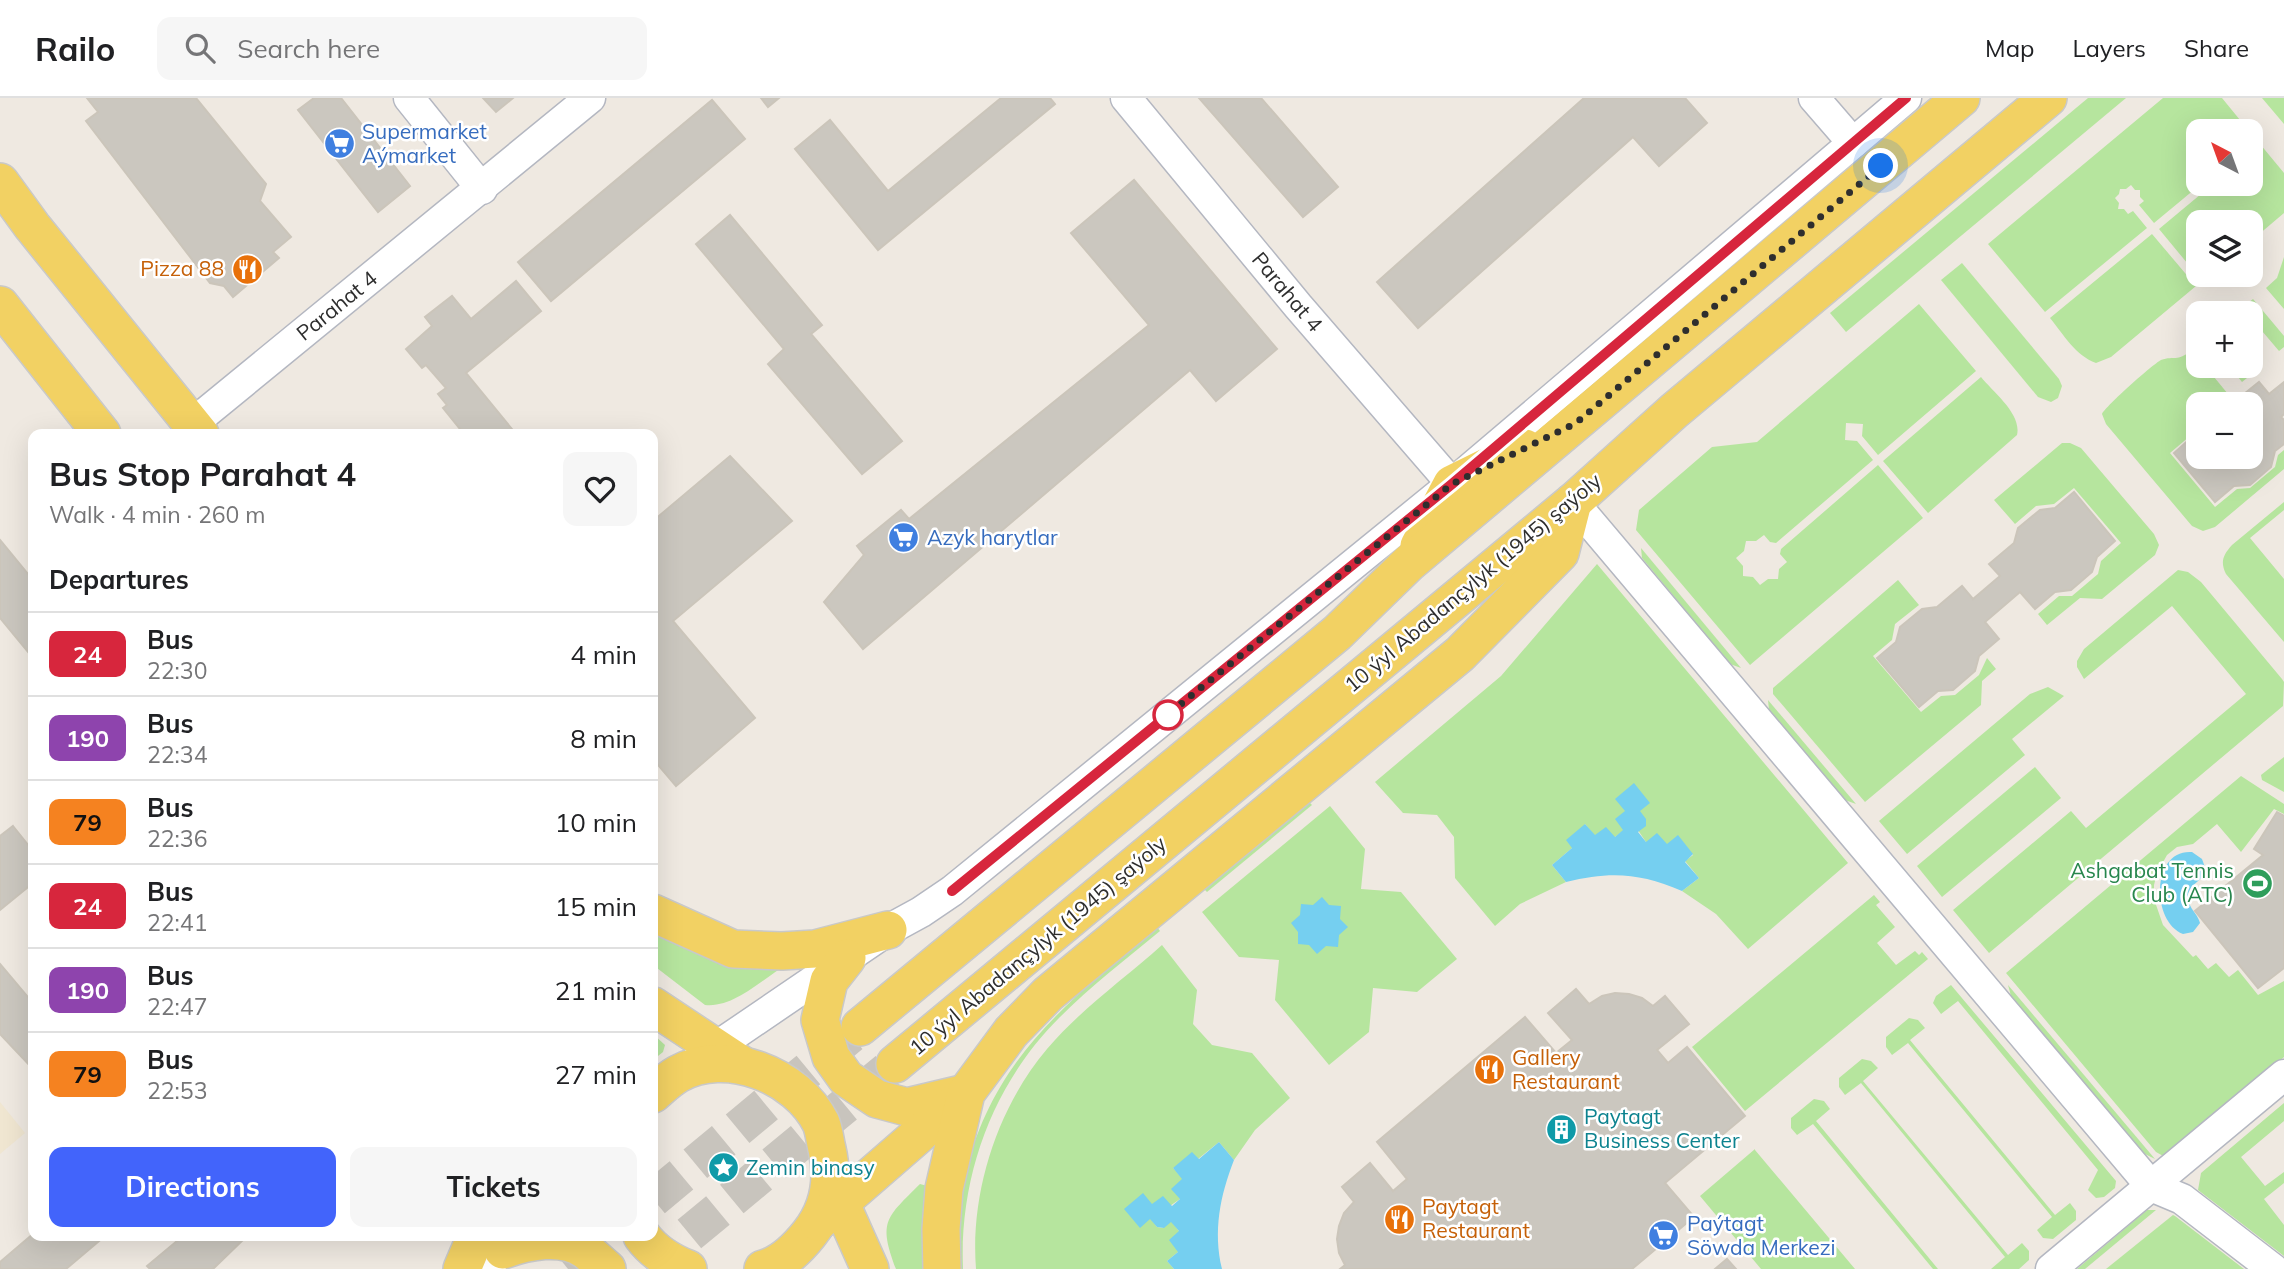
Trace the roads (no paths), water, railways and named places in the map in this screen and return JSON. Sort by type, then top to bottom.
[{"type":"main road","points":[[860,1027],[1337,633],[1409,563],[1961,98]]},
{"type":"main road","name":"10 ýyl Abadançylyk (1945) şaýoly","points":[[895,1064],[1573,502],[1674,411],[2048,98]]},
{"type":"main road","points":[[0,182],[32,226],[196,429]]},
{"type":"main road","points":[[0,305],[98,429]]},
{"type":"main road","points":[[1409,563],[1452,484],[1576,423]]},
{"type":"main road","points":[[766,1268],[797,1249],[830,1213],[966,1093],[1011,1032],[1048,994],[1460,654],[1560,553],[1573,502]]},
{"type":"main road","points":[[658,915],[733,949],[815,949],[888,930]]},
{"type":"main road","points":[[847,958],[829,981],[820,1020],[831,1057],[846,1078],[877,1099],[907,1107],[966,1093]]},
{"type":"main road","points":[[658,1009],[728,1056],[774,1076],[802,1096],[821,1124],[832,1169],[830,1213],[870,1269]]},
{"type":"main road","points":[[666,1083],[728,1056]]},
{"type":"main road","points":[[942,1269],[944,1189],[966,1093]]},
{"type":"main road","points":[[645,1241],[673,1264],[688,1269]]},
{"type":"main road","points":[[462,1269],[495,1248],[524,1242],[566,1242],[583,1249],[607,1269]]},
{"type":"street","points":[[410,98],[482,189]]},
{"type":"street","name":"Parahat 4","points":[[196,429],[590,98]]},
{"type":"street","name":"Parahat 4","points":[[1126,98],[1298,306],[1452,484]]},
{"type":"street","points":[[1814,98],[1853,143]]},
{"type":"street","points":[[728,1056],[847,958],[952,891],[1452,484],[1906,98]]},
{"type":"street","points":[[1573,502],[2151,1186],[2182,1199],[2273,1269]]},
{"type":"street","points":[[2051,1269],[2284,1075]]},
{"type":"water","points":[[1634,783],[1650,803],[1640,811],[1646,819],[1646,826],[1638,832],[1646,842],[1657,833],[1667,844],[1678,835],[1693,854],[1685,862],[1699,878],[1682,891],[1639,877],[1611,875],[1566,882],[1552,865],[1572,848],[1566,840],[1585,824],[1595,835],[1606,827],[1615,837],[1623,830],[1615,819],[1625,811],[1615,799]]},
{"type":"water","points":[[2192,852],[2202,859],[2206,870],[2188,897],[2200,923],[2193,932],[2183,934],[2173,927],[2165,915],[2160,887],[2169,862],[2179,854]]},
{"type":"water","points":[[1322,897],[1329,905],[1341,906],[1340,919],[1348,927],[1339,935],[1338,947],[1326,946],[1317,954],[1309,945],[1298,944],[1298,932],[1291,923],[1300,915],[1301,904],[1313,905]]},
{"type":"water","points":[[1219,1142],[1234,1160],[1219,1214],[1218,1241],[1222,1269],[1174,1269],[1167,1261],[1178,1252],[1169,1240],[1179,1231],[1171,1222],[1164,1228],[1157,1227],[1150,1219],[1140,1228],[1124,1209],[1143,1193],[1152,1204],[1163,1196],[1172,1206],[1180,1199],[1171,1189],[1182,1179],[1173,1168],[1192,1152],[1199,1159]]},
{"type":"tunnel","points":[[658,1195],[854,1032]]},
{"type":"tunnel","points":[[647,1269],[895,1064]]},
{"type":"tunnel","points":[[568,1269],[603,1241]]},
{"type":"place","name":"Supermarket Aýmarket","points":[[339,144]]},
{"type":"place","name":"Pizza 88","points":[[247,269]]},
{"type":"place","name":"Azyk harytlar","points":[[904,538]]},
{"type":"place","name":"Ashgabat Tennis Club (ATC)","points":[[2257,883]]},
{"type":"place","name":"Gallery Restaurant","points":[[1489,1070]]},
{"type":"place","name":"Paytagt Business Center","points":[[1561,1129]]},
{"type":"place","name":"Zemin binasy","points":[[723,1168]]},
{"type":"place","name":"Paytagt Restaurant","points":[[1399,1219]]},
{"type":"place","name":"Paýtagt Söwda Merkezi","points":[[1664,1236]]}]
